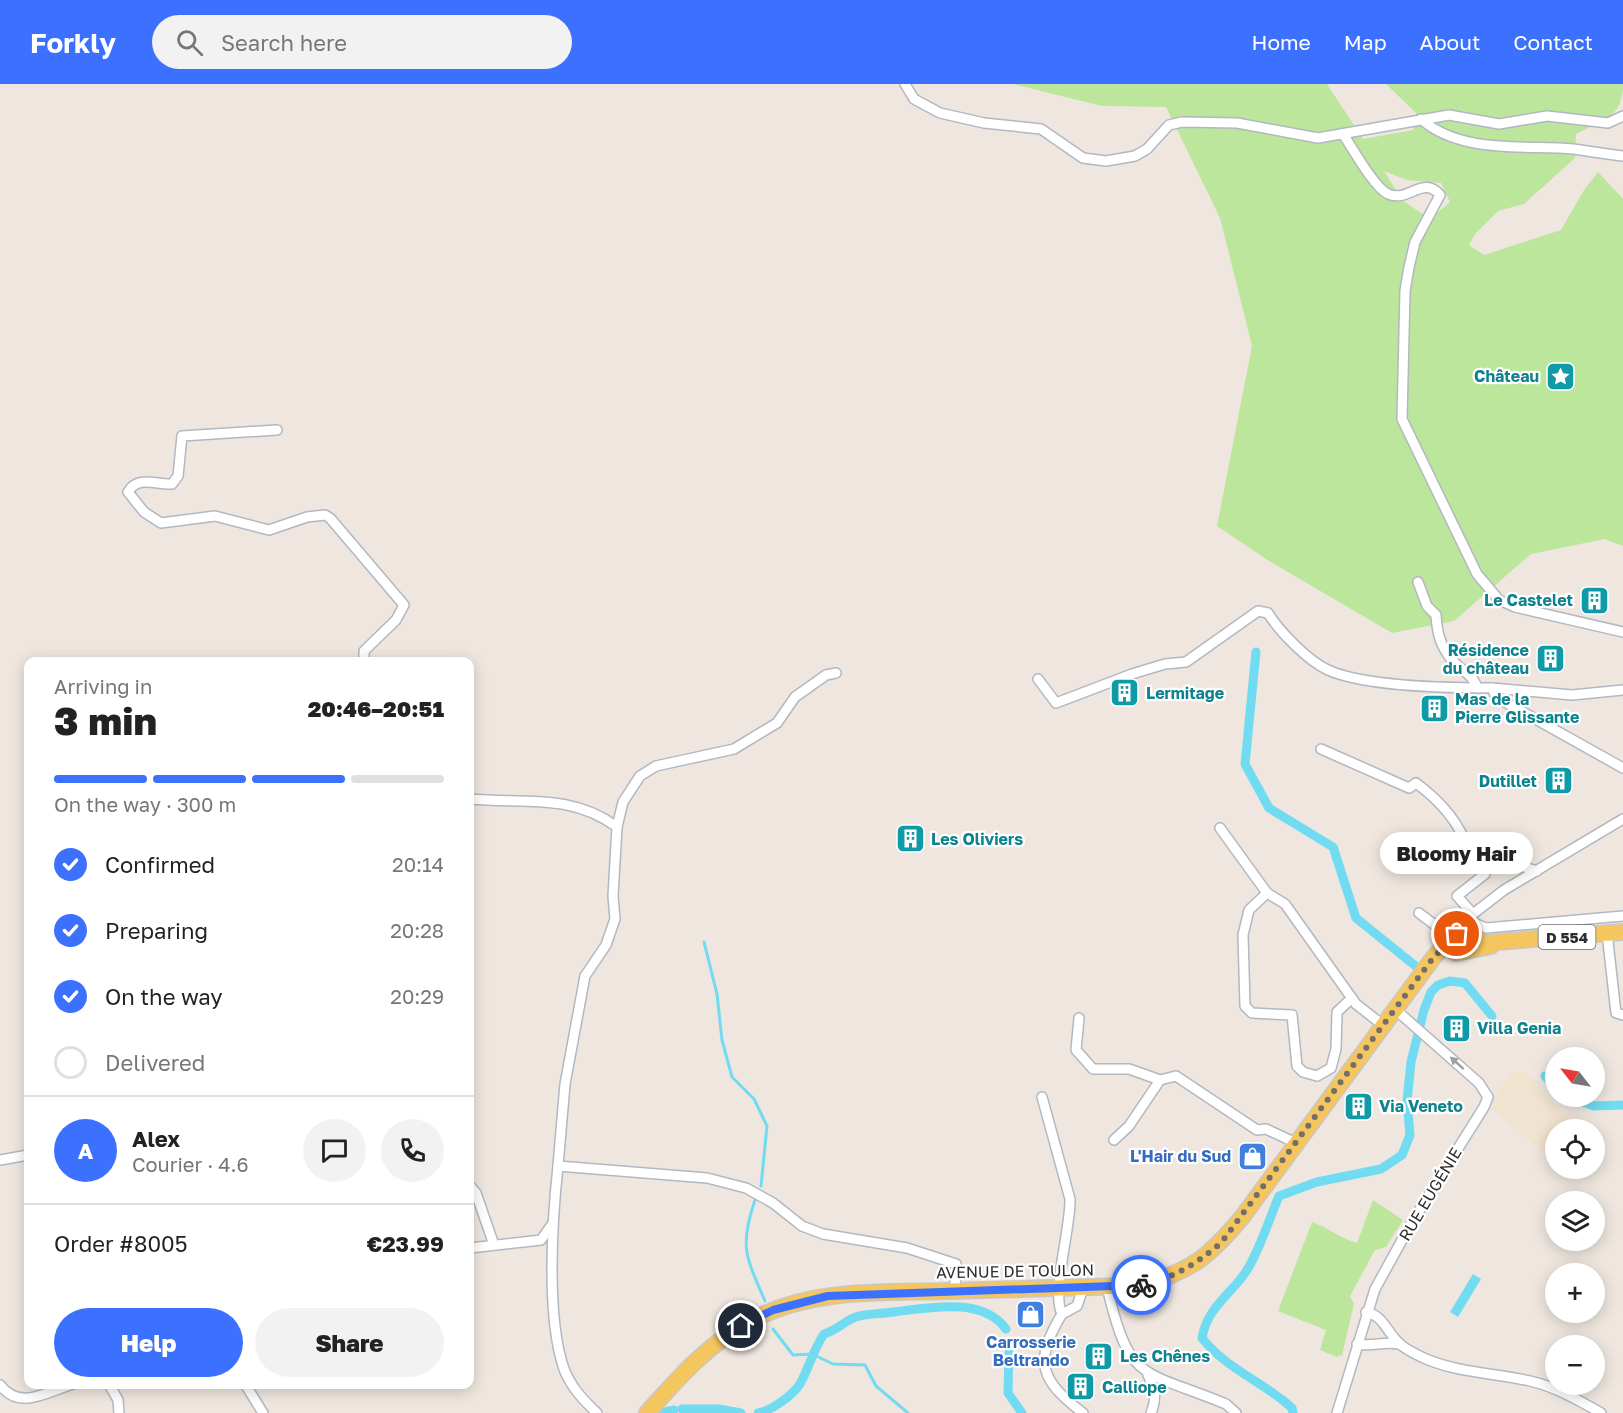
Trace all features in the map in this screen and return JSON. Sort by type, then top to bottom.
[{"type":"main road","name":"D 554","points":[[1463,935],[1484,943],[1510,943],[1615,933]]},
{"type":"main road","name":"AVENUE DE TOULON","points":[[648,1413],[690,1365],[709,1348],[730,1333],[773,1310],[828,1296],[1143,1285],[1194,1266],[1221,1243],[1422,976],[1433,958],[1463,935]]},
{"type":"street","points":[[905,84],[914,99],[925,107],[984,123],[1041,129],[1075,154],[1091,160],[1106,161],[1135,156],[1147,149],[1169,125],[1182,122],[1238,123],[1268,127],[1309,137],[1343,134],[1421,118],[1449,115],[1499,124],[1547,116],[1608,123],[1623,116]]},
{"type":"street","points":[[1421,118],[1430,127],[1478,144],[1574,150],[1623,156]]},
{"type":"street","points":[[1343,134],[1374,181],[1387,194],[1395,196],[1426,186],[1435,188],[1440,195],[1414,242],[1409,267],[1405,291],[1402,419],[1466,555],[1488,589],[1499,600],[1515,607],[1623,632]]},
{"type":"street","points":[[277,430],[182,436],[178,476],[172,484],[140,482],[131,486],[128,492],[144,512],[161,523],[215,516],[269,530],[307,517],[325,515],[330,518],[404,605],[396,620],[364,651],[364,657]]},
{"type":"street","points":[[1418,582],[1427,606],[1436,615],[1438,638],[1452,660],[1471,674],[1479,688]]},
{"type":"street","points":[[1038,679],[1056,703],[1132,674],[1165,664],[1185,662],[1236,629],[1258,611],[1268,613],[1279,632],[1326,669],[1369,681],[1572,695],[1623,690]]},
{"type":"street","points":[[597,1413],[574,1388],[558,1346],[553,1223],[565,1084],[585,976],[606,945],[615,919],[613,896],[617,827],[623,802],[640,776],[672,761],[734,749],[745,744],[777,723],[795,697],[826,675],[836,673]]},
{"type":"street","points":[[1492,688],[1496,697],[1623,768]]},
{"type":"street","points":[[1320,749],[1409,788],[1416,783],[1431,794],[1456,824],[1468,850],[1537,871]]},
{"type":"street","points":[[474,799],[497,802],[554,801],[596,812],[617,827]]},
{"type":"street","points":[[1463,935],[1504,890],[1623,819]]},
{"type":"street","points":[[1220,828],[1267,892],[1284,904],[1352,998],[1384,1026]]},
{"type":"street","points":[[1463,935],[1457,896],[1485,874]]},
{"type":"street","points":[[1267,892],[1249,910],[1243,935],[1245,1006],[1252,1013],[1292,1015],[1297,1066],[1303,1072],[1317,1077],[1331,1068],[1336,1049],[1337,1011],[1352,998]]},
{"type":"street","points":[[1419,913],[1463,935],[1486,928],[1623,916]]},
{"type":"street","points":[[1615,933],[1616,1013],[1623,1015]]},
{"type":"street","name":"RUE EUGÉNIE","points":[[1337,1413],[1366,1312],[1375,1289],[1488,1097],[1479,1083],[1396,1010]]},
{"type":"street","points":[[1079,1018],[1076,1050],[1093,1069],[1129,1069],[1160,1080],[1176,1076],[1257,1130],[1266,1129],[1296,1143]]},
{"type":"street","points":[[1114,1140],[1129,1126],[1160,1080]]},
{"type":"street","points":[[1042,1097],[1070,1199],[1070,1216],[1060,1288],[1059,1308],[1062,1314]]},
{"type":"street","points":[[0,1160],[24,1156]]},
{"type":"street","points":[[558,1166],[706,1178],[746,1188],[772,1203],[802,1226],[823,1234],[907,1248],[956,1264],[955,1291]]},
{"type":"street","points":[[474,1191],[494,1245]]},
{"type":"street","points":[[474,1248],[541,1240],[553,1223]]},
{"type":"street","points":[[1107,1287],[1124,1347],[1136,1365],[1148,1375],[1226,1404],[1236,1413]]},
{"type":"street","points":[[1083,1288],[1077,1306],[1062,1314],[1049,1335],[1044,1351],[1045,1366],[1052,1387],[1083,1413]]},
{"type":"street","points":[[1366,1312],[1375,1314],[1399,1344],[1425,1358],[1461,1371],[1528,1381],[1560,1390],[1601,1413]]},
{"type":"street","points":[[1382,1343],[1388,1330]]},
{"type":"street","points":[[1357,1344],[1367,1346],[1382,1343],[1399,1344]]},
{"type":"street","points":[[1148,1375],[1155,1387],[1155,1399],[1151,1413]]},
{"type":"street","points":[[0,1385],[9,1396],[20,1400],[56,1389]]},
{"type":"street","points":[[112,1389],[118,1400],[119,1413]]},
{"type":"street","points":[[248,1389],[263,1413]]},
{"type":"shaded area","points":[[1511,1072],[1525,1072],[1545,1094],[1545,1107],[1557,1107],[1571,1119],[1545,1119],[1545,1154],[1492,1109],[1493,1099]]},
{"type":"green space","points":[[1013,84],[1327,84],[1363,139],[1413,130],[1416,113],[1386,84],[1623,84],[1622,95],[1615,111],[1603,121],[1576,134],[1575,158],[1524,204],[1498,211],[1475,234],[1469,245],[1484,255],[1561,230],[1584,190],[1598,172],[1623,199],[1623,546],[1605,539],[1531,554],[1454,621],[1392,633],[1269,561],[1217,526],[1252,346],[1220,218],[1166,107],[1102,106]],"holes":[[[1384,171],[1407,180],[1441,183],[1450,202],[1430,219],[1403,201]]]},
{"type":"green space","points":[[1373,1200],[1403,1220],[1386,1247],[1375,1250],[1350,1296],[1354,1304],[1342,1355],[1337,1357],[1320,1350],[1326,1330],[1278,1311],[1312,1222],[1357,1243]]},
{"type":"water","points":[[1473,1274],[1481,1279],[1458,1317],[1450,1312]]},
{"type":"waterway","points":[[1256,652],[1245,764],[1269,808],[1333,847],[1356,918],[1418,968]]},
{"type":"waterway","points":[[704,942],[717,994],[722,1040],[732,1077],[754,1099],[767,1126],[761,1186]]},
{"type":"waterway","points":[[1293,1413],[1292,1408],[1270,1390],[1222,1358],[1202,1338],[1209,1318],[1250,1265],[1279,1196],[1317,1182],[1381,1169],[1402,1155],[1410,1135],[1407,1101],[1411,1062],[1431,992],[1438,985],[1450,981],[1465,983],[1492,1016]]},
{"type":"waterway","points":[[1605,1106],[1623,1105]]},
{"type":"waterway","points":[[755,1200],[747,1229],[747,1252],[765,1301]]},
{"type":"waterway","points":[[758,1413],[775,1406],[797,1388],[824,1334],[856,1317],[922,1308],[969,1308],[996,1319],[1006,1329]]},
{"type":"waterway","points":[[773,1329],[793,1355],[812,1354],[833,1364],[865,1365],[876,1386],[908,1413]]},
{"type":"waterway","points":[[1009,1353],[1008,1393],[1022,1413]]},
{"type":"waterway","points":[[682,1409],[719,1409],[741,1413]]},
{"type":"waterway","points":[[660,1413],[674,1410]]},
{"type":"way so far","points":[[1141,1285],[1172,1276],[1194,1266],[1221,1243],[1433,958],[1457,934]]},
{"type":"place","name":"Château","points":[[1560,376]]},
{"type":"place","name":"Le Castelet","points":[[1594,600]]},
{"type":"place","name":"Résidence du château","points":[[1550,659]]},
{"type":"place","name":"Lermitage","points":[[1125,693]]},
{"type":"place","name":"Mas de la Pierre Glissante","points":[[1434,708]]},
{"type":"place","name":"Dutillet","points":[[1558,781]]},
{"type":"place","name":"Les Oliviers","points":[[910,839]]},
{"type":"place","name":"Bloomy Hair","points":[[1457,934]]},
{"type":"place","name":"Villa Genia","points":[[1456,1028]]},
{"type":"place","name":"Via Veneto","points":[[1358,1106]]},
{"type":"place","name":"L'Hair du Sud","points":[[1252,1156]]},
{"type":"place","name":"Carrosserie Beltrando","points":[[1031,1314]]},
{"type":"place","name":"Les Chênes","points":[[1099,1356]]},
{"type":"place","name":"Calliope","points":[[1081,1387]]},
{"type":"route","points":[[741,1326],[773,1310],[799,1302],[853,1293],[1141,1285]]}]
